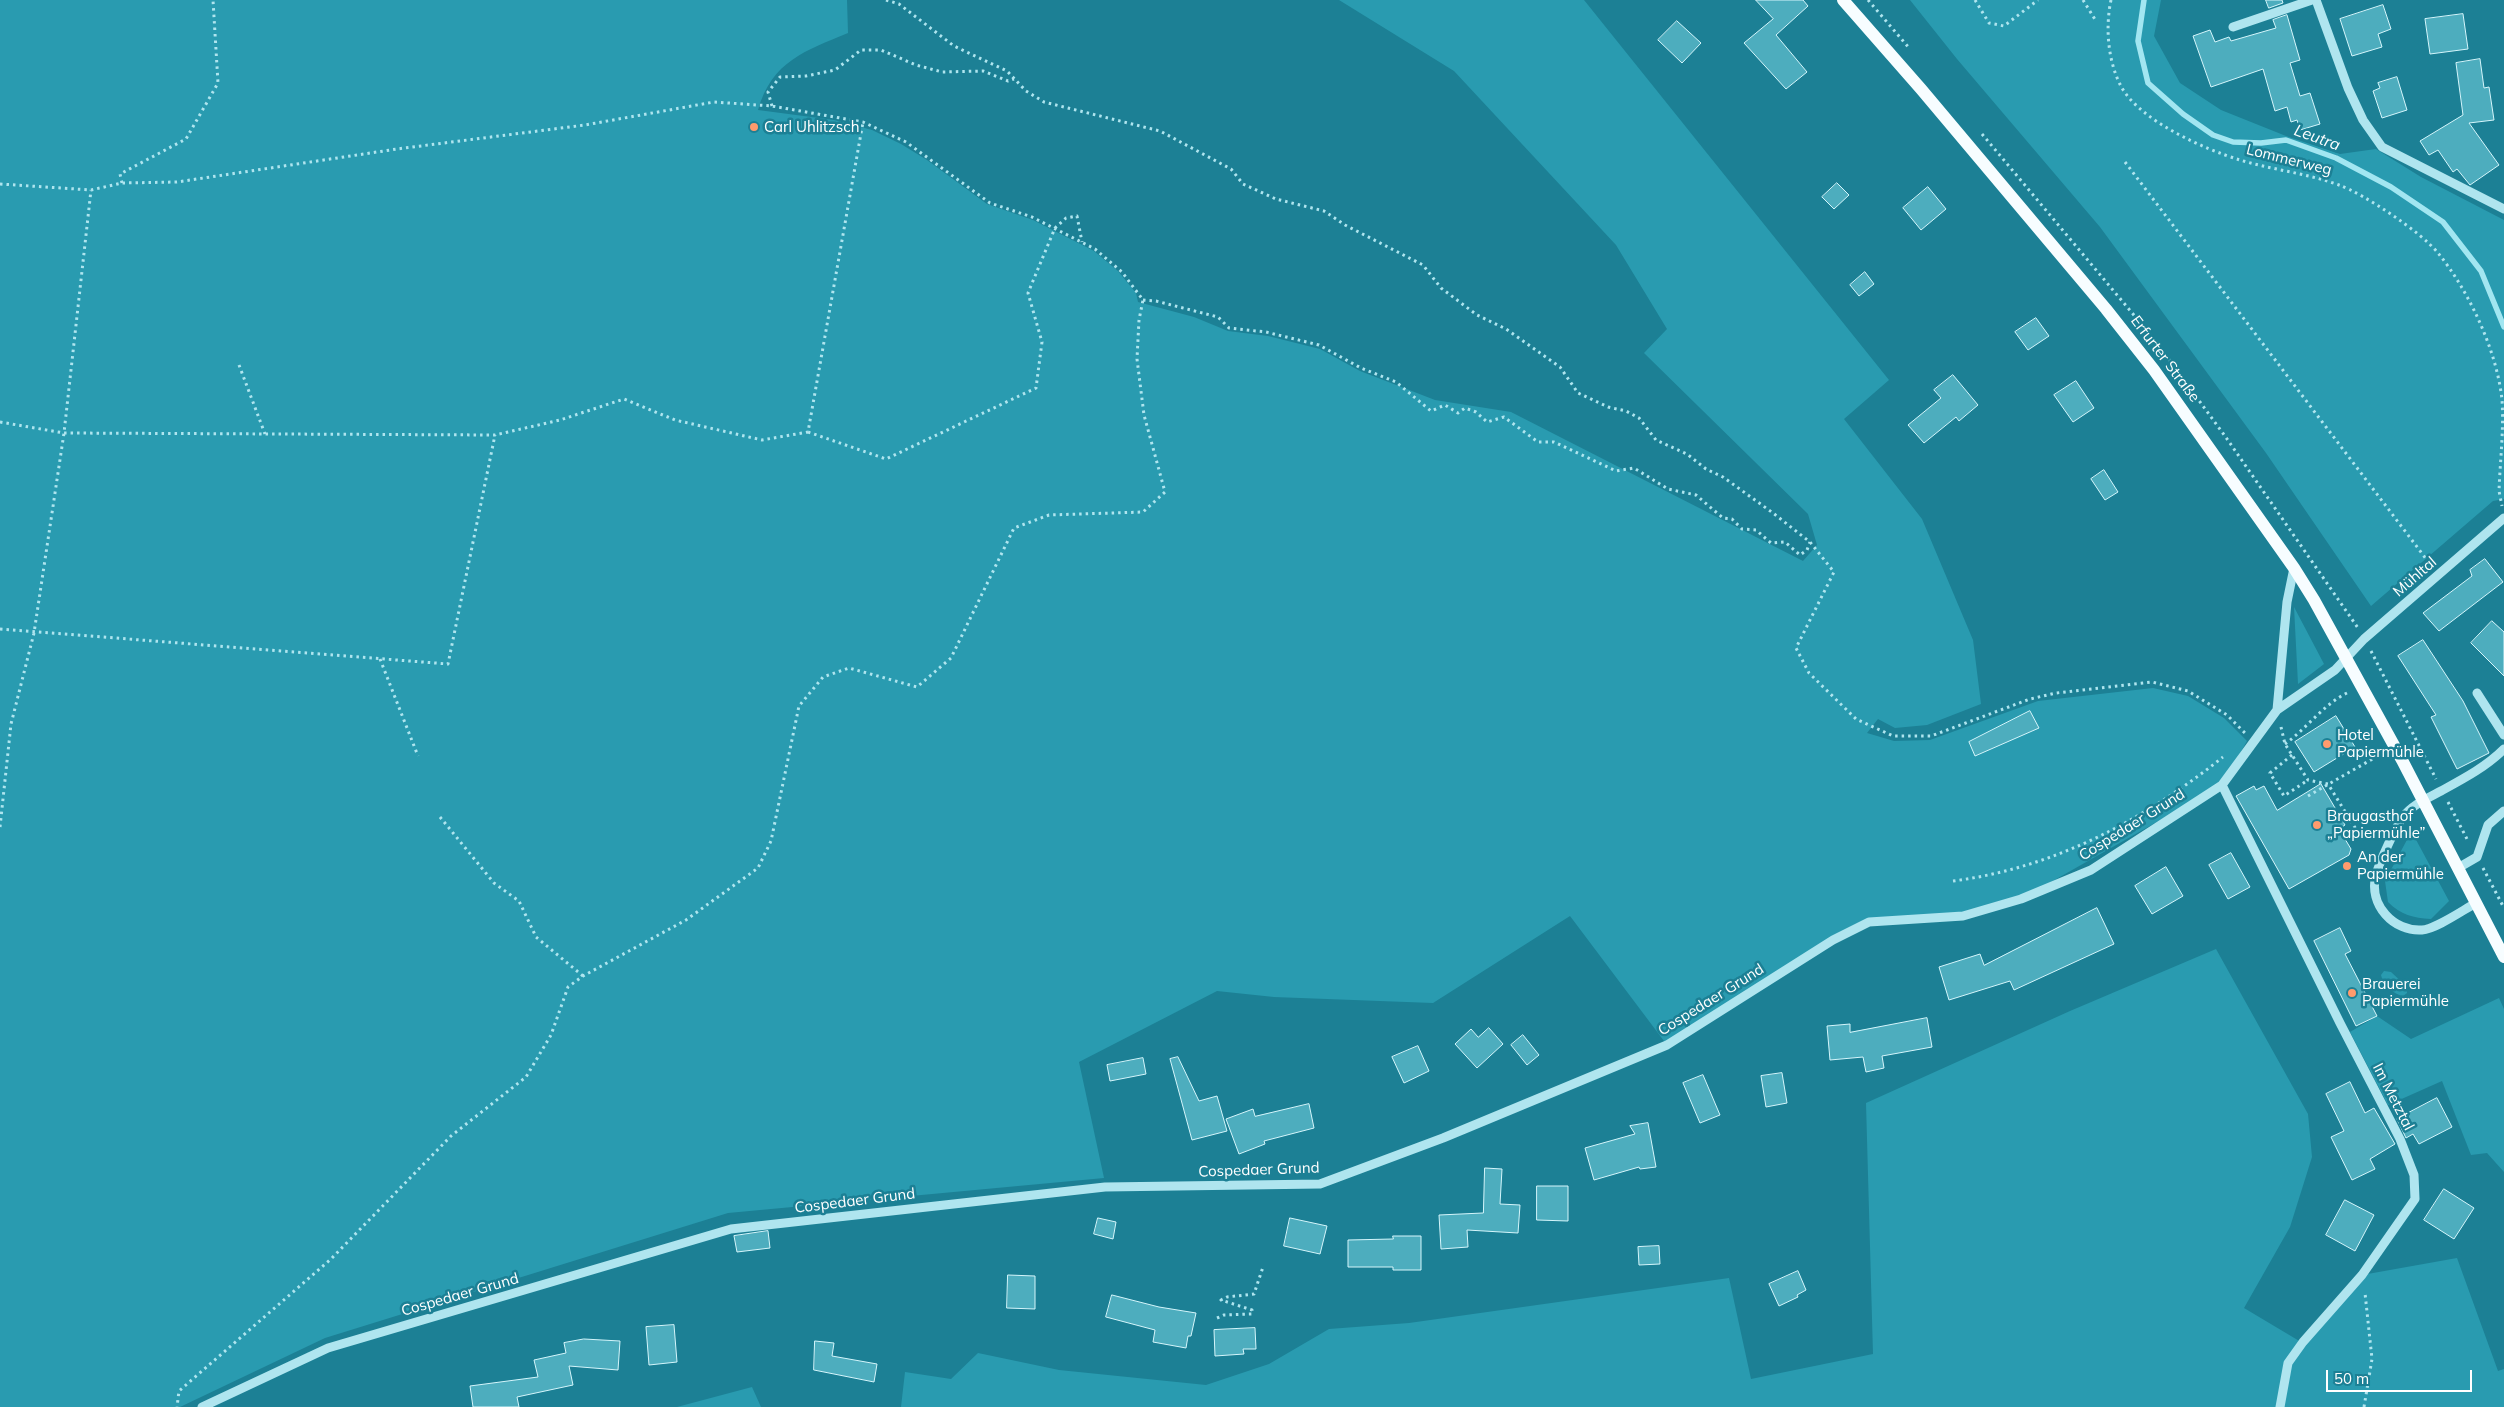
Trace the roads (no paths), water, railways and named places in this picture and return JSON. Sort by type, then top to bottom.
[{"type":"main road","name":"Erfurter Straße","points":[[1843,0],[1921,89],[2154,370],[2294,568],[2347,658],[2423,801]]},
{"type":"main road","points":[[2423,801],[2504,957]]},
{"type":"street","points":[[2234,27],[2314,0],[2362,120],[2382,147],[2504,208]]},
{"type":"street","name":"Mühltal","points":[[2347,658],[2364,639],[2502,519]]},
{"type":"street","points":[[2277,710],[2287,602],[2294,568]]},
{"type":"street","name":"Cospedaer Grund","points":[[202,1407],[328,1348],[732,1229],[1105,1187],[1320,1184],[1443,1138],[1667,1045],[1833,940],[1869,922],[1963,916],[2021,899],[2091,870],[2222,785],[2277,710],[2335,670],[2347,658]]},
{"type":"street","points":[[2478,693],[2504,735]]},
{"type":"street","points":[[2476,903],[2425,930],[2397,925],[2386,916],[2378,904],[2376,876],[2403,817],[2423,801],[2492,760],[2504,749]]},
{"type":"street","name":"Im Metztal","points":[[2222,785],[2400,1139],[2414,1175],[2416,1199],[2362,1275],[2303,1342],[2288,1363],[2280,1407]]},
{"type":"street","points":[[2458,868],[2477,857],[2488,825],[2504,811]]},
{"type":"waterway","name":"Leutra","points":[[2144,0],[2138,41],[2148,83],[2183,114],[2213,135],[2233,142],[2261,143],[2286,140],[2336,158],[2391,187],[2443,222],[2481,271],[2504,327]]},
{"type":"place","name":"Carl Uhlitzsch","points":[[754,127]]},
{"type":"place","name":"Hotel Papiermühle","points":[[2327,744]]},
{"type":"place","name":"Braugasthof „Papiermühle”","points":[[2317,825]]},
{"type":"place","name":"An der Papiermühle","points":[[2347,866]]},
{"type":"place","name":"Brauerei Papiermühle","points":[[2352,993]]}]
